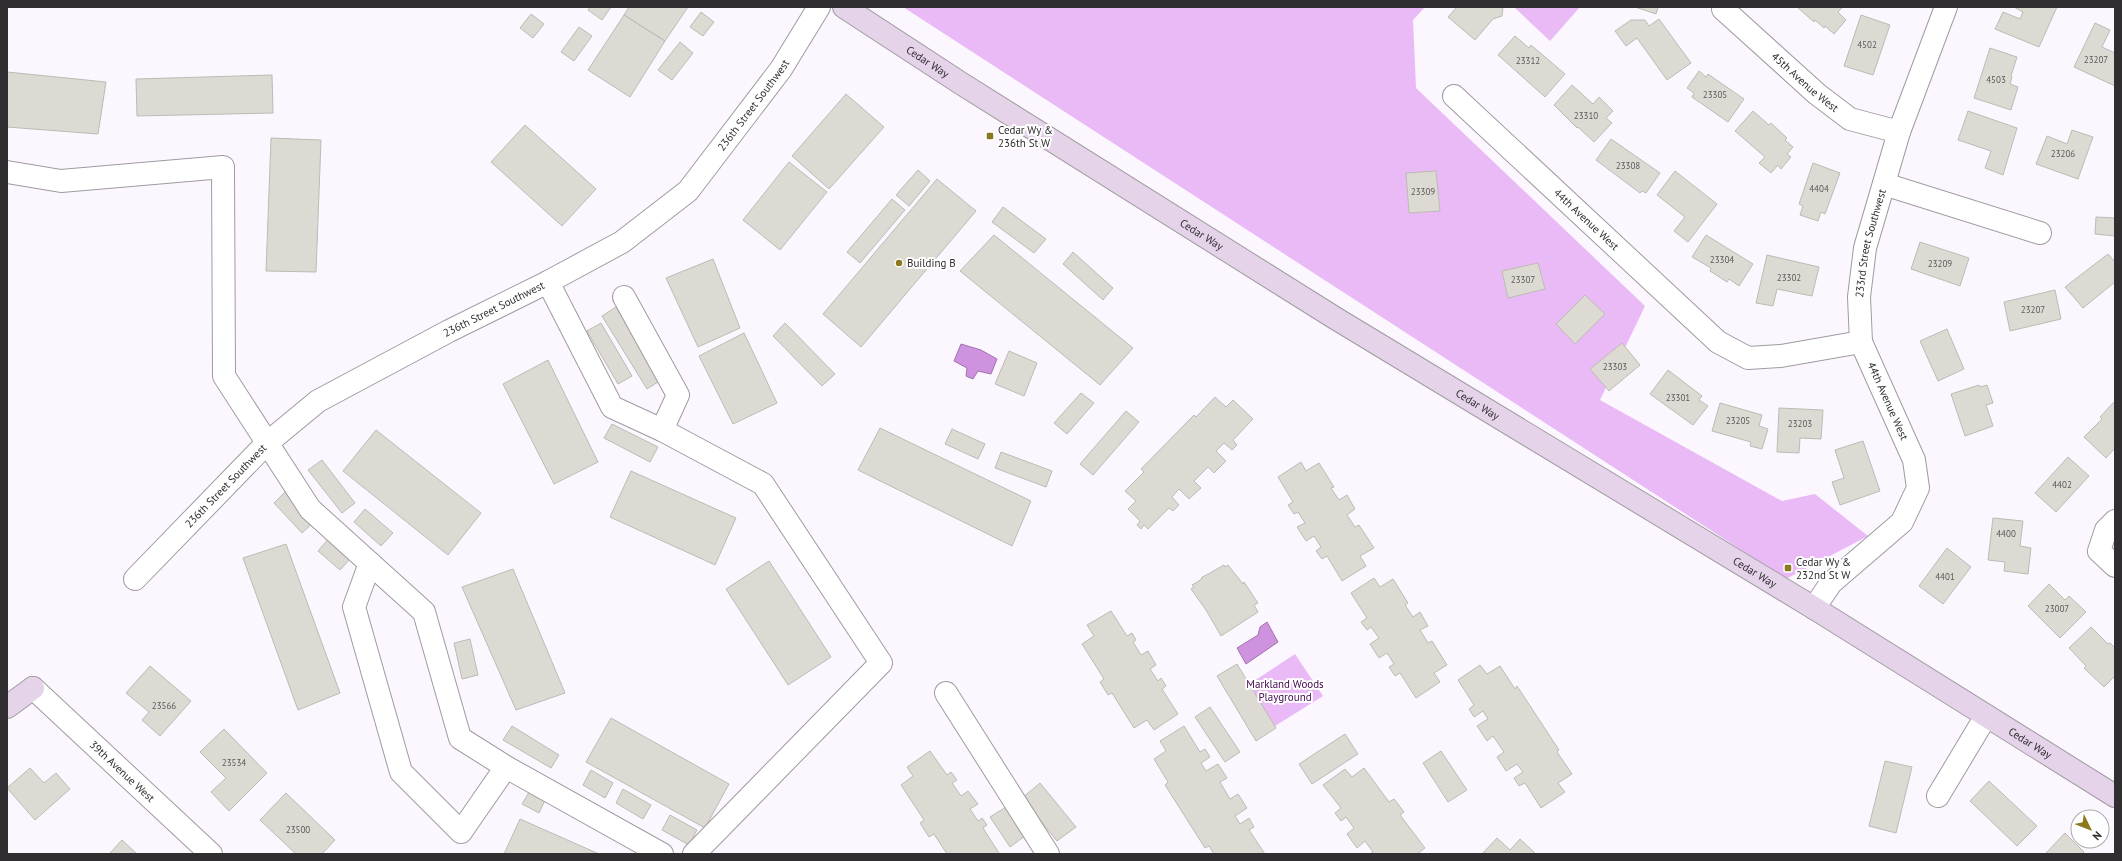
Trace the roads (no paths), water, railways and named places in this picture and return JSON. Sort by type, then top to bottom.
[{"type":"main road","name":"Cedar Way","points":[[844,7],[962,84],[1335,318],[1814,608],[2115,796]]},
{"type":"main road","points":[[7,707],[33,688]]},
{"type":"street","name":"236th Street Southwest","points":[[135,579],[266,444],[318,401],[449,331],[548,282],[622,242],[688,192],[781,69],[819,7]]},
{"type":"street","name":"233rd Street Southwest","points":[[1861,342],[1859,297],[1865,248],[1899,132],[1946,7]]},
{"type":"street","name":"45th Avenue West","points":[[1723,9],[1817,94],[1850,119],[1899,132]]},
{"type":"street","name":"44th Avenue West","points":[[1454,96],[1718,342],[1748,358],[1781,356],[1861,342],[1914,460],[1918,488],[1902,522],[1831,583],[1814,608]]},
{"type":"street","points":[[7,172],[61,181],[223,167],[224,376],[266,444],[310,510],[424,612],[460,738],[506,767],[662,854]]},
{"type":"street","points":[[1884,184],[2040,233]]},
{"type":"street","points":[[548,282],[612,407],[662,430],[763,484],[881,663],[694,854]]},
{"type":"street","points":[[624,297],[678,395],[662,430]]},
{"type":"street","points":[[2115,521],[2106,530],[2099,551],[2115,566]]},
{"type":"street","points":[[370,563],[354,607],[401,772],[461,832],[506,767]]},
{"type":"street","name":"39th Avenue West","points":[[33,688],[212,854]]},
{"type":"street","points":[[946,693],[1048,854]]},
{"type":"street","points":[[1938,796],[1986,716]]},
{"type":"place","name":"Cedar Wy & 236th St W","points":[[990,136]]},
{"type":"place","name":"Building B","points":[[899,263]]},
{"type":"place","name":"Cedar Wy & 232nd St W","points":[[1788,568]]},
{"type":"park label","name":"Markland Woods Playground","points":[[1285,690]]}]
